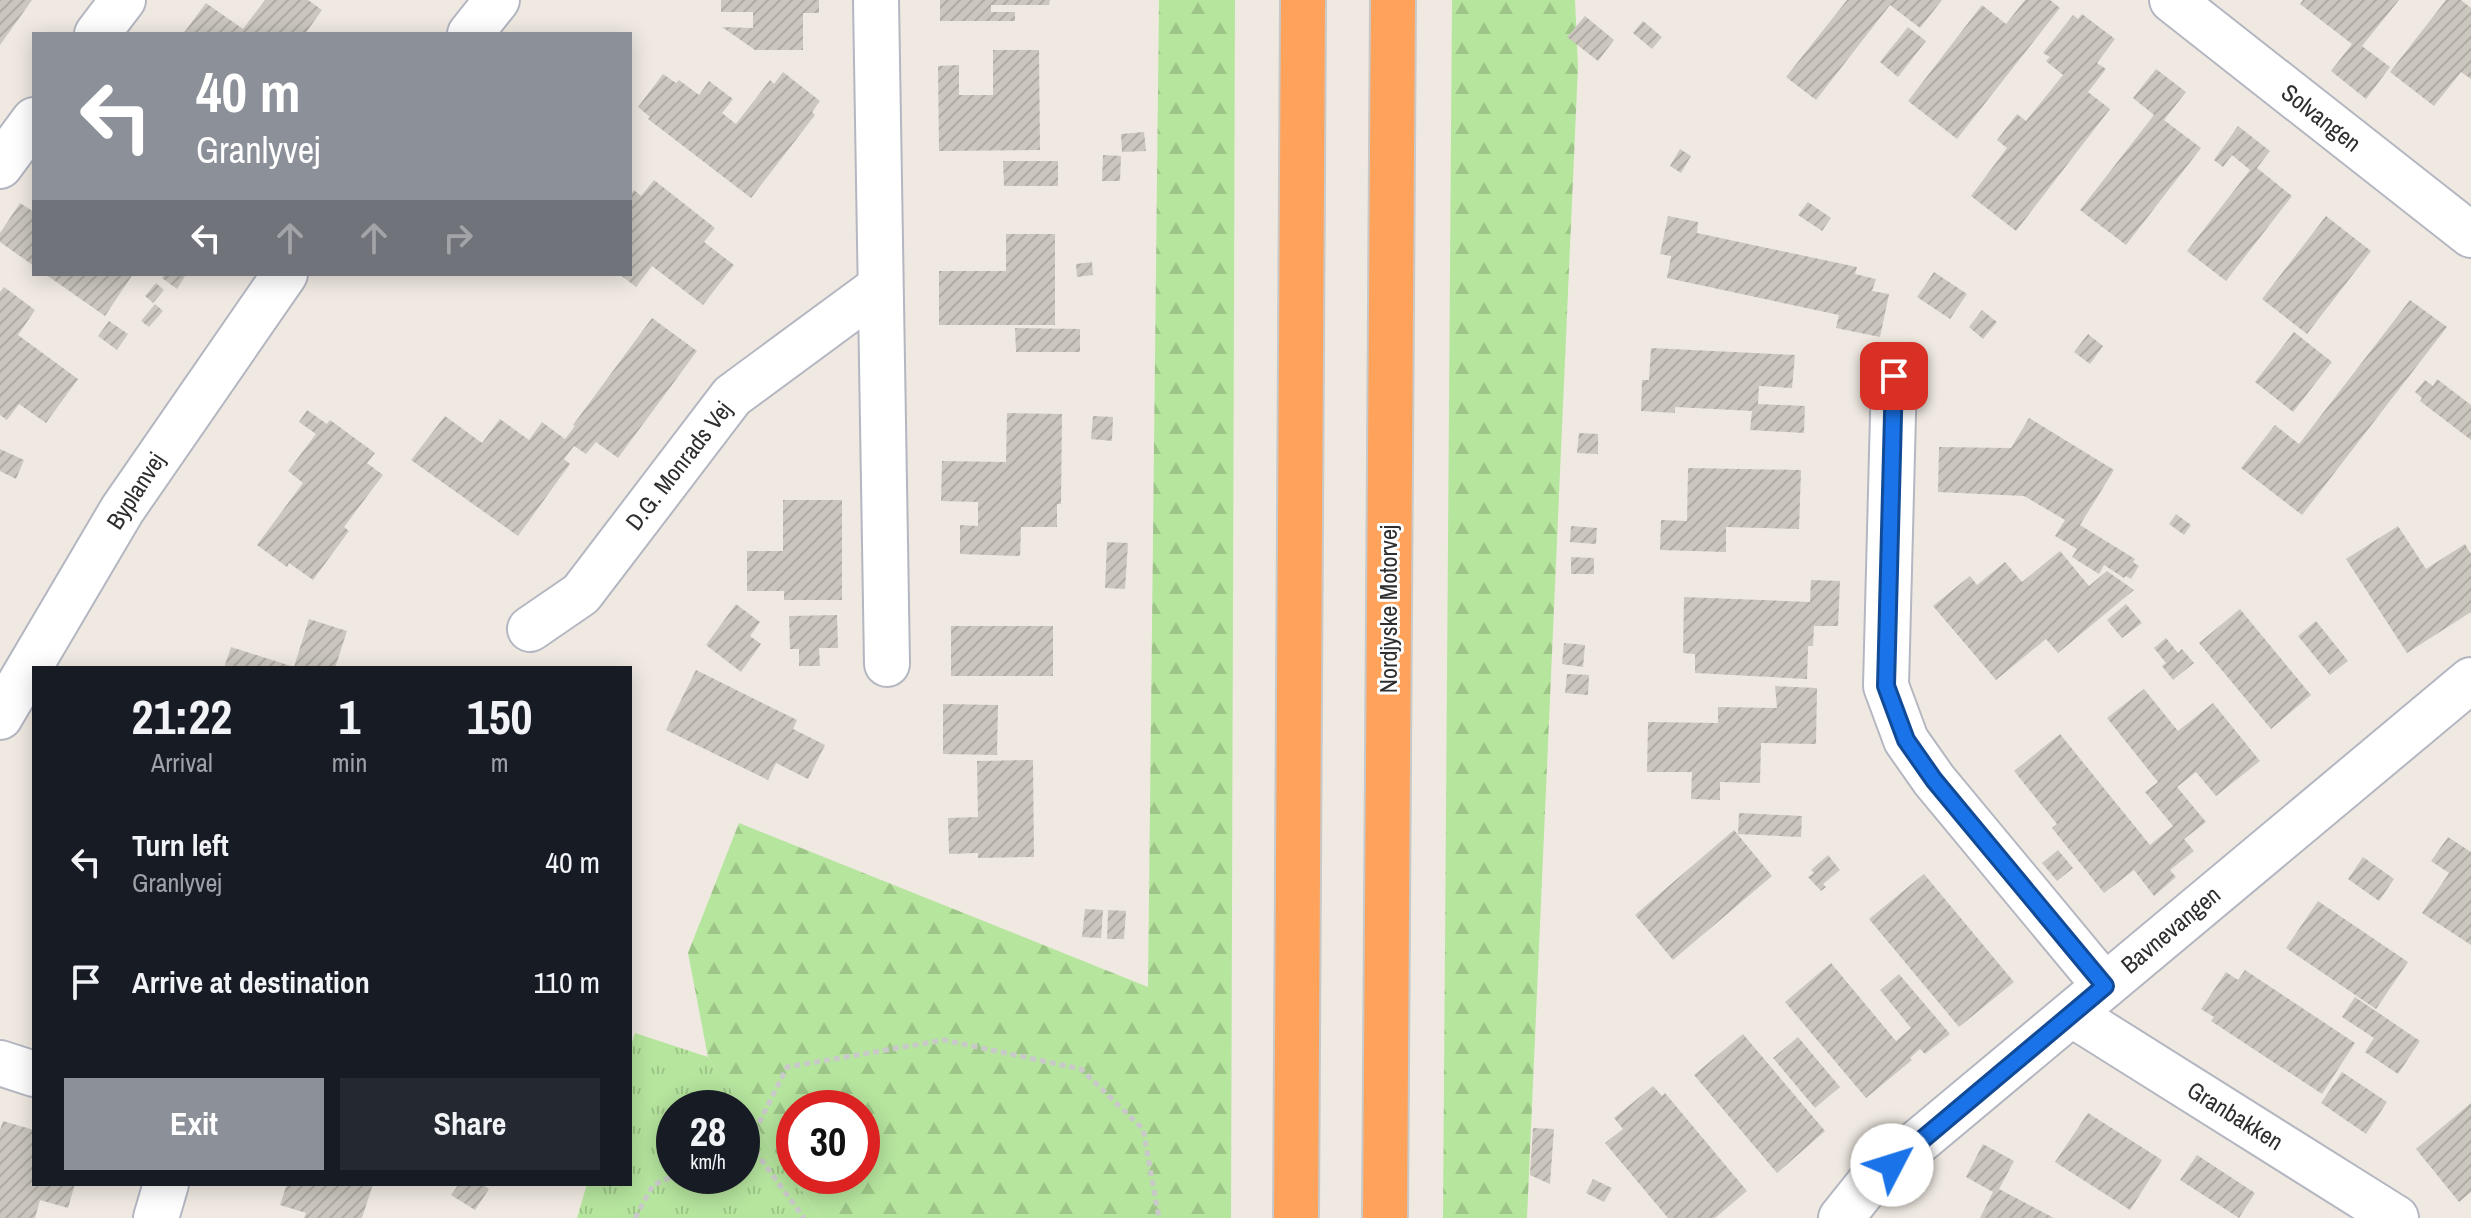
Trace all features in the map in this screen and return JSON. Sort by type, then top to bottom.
[{"type":"highway","points":[[1296,1218],[1303,0]]},
{"type":"highway","name":"Nordjyske Motorvej","points":[[1385,1218],[1393,0]]},
{"type":"street","points":[[99,32],[123,0]]},
{"type":"street","points":[[472,32],[497,0]]},
{"type":"street","points":[[876,0],[887,664]]},
{"type":"street","name":"Solvangen","points":[[2172,0],[2471,235]]},
{"type":"street","points":[[0,166],[32,123]]},
{"type":"street","name":"Byplanvej","points":[[0,717],[122,510],[284,276]]},
{"type":"street","name":"D.G. Monrads Vej","points":[[530,629],[581,594],[732,396],[880,287]]},
{"type":"street","points":[[1894,376],[1886,686],[1906,740],[1934,780],[2105,986]]},
{"type":"street","name":"Bavnevangen","points":[[1841,1218],[1869,1183],[2471,680]]},
{"type":"street","name":"Granbakken","points":[[2073,1015],[2396,1218]]},
{"type":"street","points":[[0,1063],[32,1073]]},
{"type":"street","points":[[156,1218],[165,1186]]},
{"type":"path","points":[[760,1121],[787,1067],[944,1040],[1081,1069],[1143,1129],[1159,1218]]},
{"type":"path","points":[[760,1158],[804,1218]]},
{"type":"path","points":[[635,1218],[656,1184]]},
{"type":"green space","points":[[1159,0],[1235,0],[1231,1218],[821,1218],[804,1194],[880,1194],[880,1090],[776,1090],[776,1154],[760,1131],[760,1090],[731,1090],[708,1057],[688,953],[739,823],[1148,987]]},
{"type":"green space","points":[[1452,0],[1575,0],[1578,66],[1527,1218],[1443,1218]]},
{"type":"green space","points":[[635,1033],[708,1057],[731,1090],[656,1090],[656,1194],[760,1194],[760,1131],[776,1154],[776,1194],[804,1194],[821,1218],[577,1218],[586,1186],[632,1186],[632,1042]]},
{"type":"building","points":[[0,0],[32,0],[0,45]]},
{"type":"building","points":[[265,0],[308,0],[322,10],[306,32],[184,32],[206,3],[243,29]]},
{"type":"building","points":[[721,0],[819,0],[819,13],[803,13],[803,50],[755,50],[722,27],[753,28],[753,12],[721,12]]},
{"type":"building","points":[[940,0],[1050,0],[1049,5],[991,5],[991,12],[1015,12],[1015,21],[940,21]]},
{"type":"building","points":[[1847,0],[1942,0],[1920,28],[1890,5],[1816,100],[1786,77]]},
{"type":"building","points":[[2025,0],[2050,0],[2060,8],[1957,139],[1908,101],[1982,5],[2006,24]]},
{"type":"building","points":[[2303,0],[2399,0],[2362,46],[2390,67],[2366,99],[2331,71],[2352,44],[2300,4]]},
{"type":"building","points":[[2446,0],[2461,0],[2471,8],[2471,79],[2461,72],[2434,106],[2390,72]]},
{"type":"building","points":[[2082,14],[2115,39],[2097,63],[2106,69],[2088,92],[2110,109],[2016,231],[1971,196],[2007,148],[1997,140],[2017,114],[2026,121],[2063,75],[2046,61],[2050,57],[2043,53],[2073,15],[2078,19]]},
{"type":"building","points":[[1585,16],[1614,40],[1598,61],[1567,37]]},
{"type":"building","points":[[1643,21],[1662,37],[1652,49],[1633,33]]},
{"type":"building","points":[[1908,27],[1926,41],[1898,77],[1880,62]]},
{"type":"building","points":[[993,50],[1039,50],[1040,150],[939,151],[938,66],[959,65],[959,95],[993,95]]},
{"type":"building","points":[[2156,69],[2186,92],[2164,120],[2201,148],[2126,245],[2080,210],[2154,115],[2133,98]]},
{"type":"building","points":[[783,72],[820,101],[812,112],[815,115],[751,198],[648,119],[650,117],[638,107],[663,74],[676,83],[679,80],[699,95],[709,81],[733,99],[722,113],[736,124],[770,80],[774,84]]},
{"type":"building","points":[[2238,126],[2270,151],[2257,168],[2292,196],[2226,281],[2187,251],[2250,170],[2232,155],[2223,167],[2214,160]]},
{"type":"building","points":[[1144,132],[1146,151],[1122,152],[1121,134]]},
{"type":"building","points":[[1680,149],[1691,156],[1681,173],[1670,166]]},
{"type":"building","points":[[1103,155],[1121,156],[1120,181],[1102,181]]},
{"type":"building","points":[[1003,161],[1058,161],[1058,186],[1004,186]]},
{"type":"building","points":[[654,180],[715,228],[704,242],[734,265],[703,305],[652,266],[636,287],[622,276],[632,276],[632,193],[634,190],[641,196]]},
{"type":"building","points":[[1808,202],[1831,218],[1822,231],[1798,215]]},
{"type":"building","points":[[20,203],[32,211],[32,265],[0,242],[0,233]]},
{"type":"building","points":[[1668,216],[1698,222],[1697,233],[1857,267],[1855,274],[1876,279],[1872,291],[1889,294],[1880,337],[1836,328],[1839,315],[1667,278],[1671,256],[1660,254]]},
{"type":"building","points":[[2326,216],[2371,251],[2307,334],[2262,299]]},
{"type":"building","points":[[1006,234],[1055,234],[1055,325],[939,325],[939,271],[1006,271]]},
{"type":"building","points":[[1092,262],[1093,275],[1077,277],[1076,264]]},
{"type":"building","points":[[1934,272],[1967,294],[1950,319],[1917,297]]},
{"type":"building","points":[[48,276],[132,276],[105,316]]},
{"type":"building","points":[[164,276],[185,276],[177,289],[162,278]]},
{"type":"building","points":[[156,283],[164,290],[153,303],[145,296]]},
{"type":"building","points":[[4,287],[35,310],[18,335],[78,379],[46,423],[19,404],[7,420],[0,415],[0,292]]},
{"type":"building","points":[[2410,300],[2447,327],[2302,515],[2241,468],[2275,425],[2299,444]]},
{"type":"building","points":[[155,304],[163,311],[149,327],[141,321]]},
{"type":"building","points":[[1982,310],[1997,322],[1983,339],[1969,327]]},
{"type":"building","points":[[652,318],[697,351],[618,458],[596,442],[586,454],[574,446],[564,459],[570,464],[518,536],[411,460],[445,416],[482,443],[500,419],[529,440],[542,422],[565,439]]},
{"type":"building","points":[[109,321],[128,334],[117,350],[98,336]]},
{"type":"building","points":[[1015,328],[1080,329],[1080,352],[1016,352]]},
{"type":"building","points":[[2294,332],[2332,362],[2293,412],[2255,382]]},
{"type":"building","points":[[2088,334],[2103,346],[2090,364],[2074,352]]},
{"type":"building","points":[[1651,348],[1795,355],[1792,388],[1759,386],[1758,404],[1805,406],[1804,433],[1750,430],[1752,411],[1675,407],[1675,413],[1641,411],[1642,380],[1649,380]]},
{"type":"building","points":[[2437,379],[2471,405],[2471,440],[2420,401],[2422,398],[2415,392],[2425,380],[2433,386]]},
{"type":"building","points":[[307,410],[327,424],[330,420],[375,453],[367,463],[383,475],[344,527],[349,531],[313,580],[289,563],[287,567],[257,545],[303,483],[288,471],[316,434],[299,422]]},
{"type":"building","points":[[1007,413],[1062,414],[1061,504],[1057,504],[1057,527],[1021,527],[1020,556],[960,554],[960,525],[978,526],[978,502],[941,501],[942,461],[1006,462]]},
{"type":"building","points":[[1093,416],[1113,417],[1112,441],[1091,439]]},
{"type":"building","points":[[2029,418],[2114,470],[2080,525],[2135,559],[2133,562],[2139,566],[2131,579],[2104,565],[2099,574],[2072,557],[2077,549],[2055,536],[2065,520],[2024,496],[1938,492],[1939,447],[2011,448]]},
{"type":"building","points":[[1579,433],[1598,434],[1598,454],[1577,453]]},
{"type":"building","points":[[0,449],[24,460],[16,479],[0,471]]},
{"type":"building","points":[[1688,468],[1801,470],[1799,529],[1726,527],[1726,552],[1660,550],[1661,520],[1687,521]]},
{"type":"building","points":[[783,500],[842,500],[842,600],[784,600],[784,591],[747,591],[747,551],[783,551]]},
{"type":"building","points":[[2176,514],[2191,525],[2184,535],[2169,524]]},
{"type":"building","points":[[1571,526],[1597,528],[1596,544],[1570,542]]},
{"type":"building","points":[[2398,526],[2426,569],[2465,544],[2471,554],[2471,612],[2407,653],[2346,559]]},
{"type":"building","points":[[1107,542],[1128,543],[1125,589],[1105,588]]},
{"type":"building","points":[[2060,551],[2089,586],[2107,571],[2134,590],[2058,653],[2046,639],[1996,680],[1933,606],[1970,576],[1977,585],[2005,562],[2022,582]]},
{"type":"building","points":[[1571,557],[1594,558],[1594,574],[1571,574]]},
{"type":"building","points":[[1811,580],[1840,581],[1838,626],[1814,626],[1813,646],[1808,646],[1807,679],[1695,673],[1695,654],[1683,653],[1684,597],[1810,602]]},
{"type":"building","points":[[736,604],[760,622],[750,636],[761,644],[741,672],[706,645]]},
{"type":"building","points":[[2126,604],[2142,623],[2122,638],[2107,620]]},
{"type":"building","points":[[2240,609],[2311,695],[2271,729],[2199,643]]},
{"type":"building","points":[[837,615],[838,648],[819,648],[820,666],[799,666],[799,649],[790,649],[789,616]]},
{"type":"building","points":[[309,619],[347,631],[336,666],[294,666]]},
{"type":"building","points":[[2316,621],[2348,661],[2330,675],[2298,636]]},
{"type":"building","points":[[951,626],[1053,626],[1053,676],[951,676]]},
{"type":"building","points":[[2166,638],[2178,653],[2182,649],[2194,663],[2173,680],[2162,666],[2166,663],[2154,648]]},
{"type":"building","points":[[1564,643],[1585,645],[1583,667],[1562,664]]},
{"type":"building","points":[[231,647],[291,666],[225,666]]},
{"type":"building","points":[[696,670],[797,720],[793,729],[825,745],[808,779],[776,763],[768,780],[666,730]]},
{"type":"building","points":[[1567,674],[1589,675],[1588,695],[1565,693]]},
{"type":"building","points":[[1775,686],[1817,688],[1816,744],[1761,743],[1760,783],[1720,782],[1720,800],[1691,799],[1692,772],[1647,772],[1648,722],[1718,723],[1718,707],[1777,708]]},
{"type":"building","points":[[2144,689],[2178,731],[2213,703],[2260,761],[2216,796],[2196,772],[2177,787],[2206,822],[2184,839],[2194,851],[2170,870],[2176,877],[2154,896],[2134,870],[2104,893],[2052,828],[2057,824],[2014,771],[2060,734],[2150,845],[2173,826],[2145,792],[2158,782],[2107,718]]},
{"type":"building","points":[[943,704],[998,705],[997,755],[943,754]]},
{"type":"building","points":[[1033,760],[1034,857],[978,858],[978,853],[949,854],[948,818],[978,817],[977,761]]},
{"type":"building","points":[[1739,813],[1802,816],[1801,837],[1738,834]]},
{"type":"building","points":[[1734,830],[1772,876],[1673,960],[1635,915]]},
{"type":"building","points":[[2448,837],[2471,852],[2471,945],[2422,913],[2449,873],[2431,861]]},
{"type":"building","points":[[2058,850],[2073,868],[2057,881],[2042,863]]},
{"type":"building","points":[[1828,855],[1840,870],[1823,884],[1826,887],[1821,891],[1808,877],[1814,873],[1811,870]]},
{"type":"building","points":[[2363,857],[2394,879],[2379,901],[2348,879]]},
{"type":"building","points":[[1924,874],[2014,982],[1959,1027],[1869,919]]},
{"type":"building","points":[[2318,901],[2408,962],[2376,1009],[2286,948]]},
{"type":"building","points":[[1085,909],[1103,910],[1101,938],[1082,937]]},
{"type":"building","points":[[1108,910],[1126,911],[1124,939],[1107,939]]},
{"type":"building","points":[[1831,963],[1896,1041],[1911,1028],[1880,990],[1899,974],[1950,1034],[1925,1054],[1920,1049],[1910,1058],[1912,1060],[1866,1098],[1785,1002]]},
{"type":"building","points":[[2245,970],[2355,1043],[2322,1094],[2211,1021],[2214,1017],[2201,1009],[2226,972],[2238,980]]},
{"type":"building","points":[[2355,997],[2420,1041],[2398,1074],[2365,1052],[2374,1038],[2342,1017]]},
{"type":"building","points":[[1743,1034],[1825,1131],[1777,1173],[1694,1075]]},
{"type":"building","points":[[1798,1037],[1840,1087],[1815,1108],[1773,1058]]},
{"type":"building","points":[[2342,1072],[2387,1102],[2366,1134],[2321,1103]]},
{"type":"building","points":[[1653,1086],[1662,1096],[1665,1093],[1747,1191],[1715,1218],[1668,1218],[1605,1143],[1623,1129],[1614,1118]]},
{"type":"building","points":[[2471,1103],[2471,1192],[2459,1202],[2416,1149]]},
{"type":"building","points":[[2088,1113],[2162,1160],[2130,1210],[2055,1162]]},
{"type":"building","points":[[3,1121],[32,1129],[32,1186],[74,1186],[68,1208],[40,1200],[35,1218],[0,1218],[0,1130]]},
{"type":"building","points":[[1533,1128],[1554,1129],[1550,1184],[1530,1175]]},
{"type":"building","points":[[1983,1144],[2014,1161],[1999,1189],[2054,1218],[1980,1218],[1993,1192],[1966,1177]]},
{"type":"building","points":[[2197,1155],[2255,1193],[2239,1218],[2180,1180]]},
{"type":"building","points":[[1593,1179],[1612,1188],[1604,1202],[1586,1193]]},
{"type":"building","points":[[286,1186],[372,1186],[362,1218],[304,1218],[306,1213],[280,1205]]},
{"type":"building","points":[[458,1186],[485,1186],[489,1189],[475,1210],[451,1195]]},
{"type":"route","points":[[1892,1165],[2105,986],[1934,780],[1906,740],[1886,686],[1894,376]]}]
